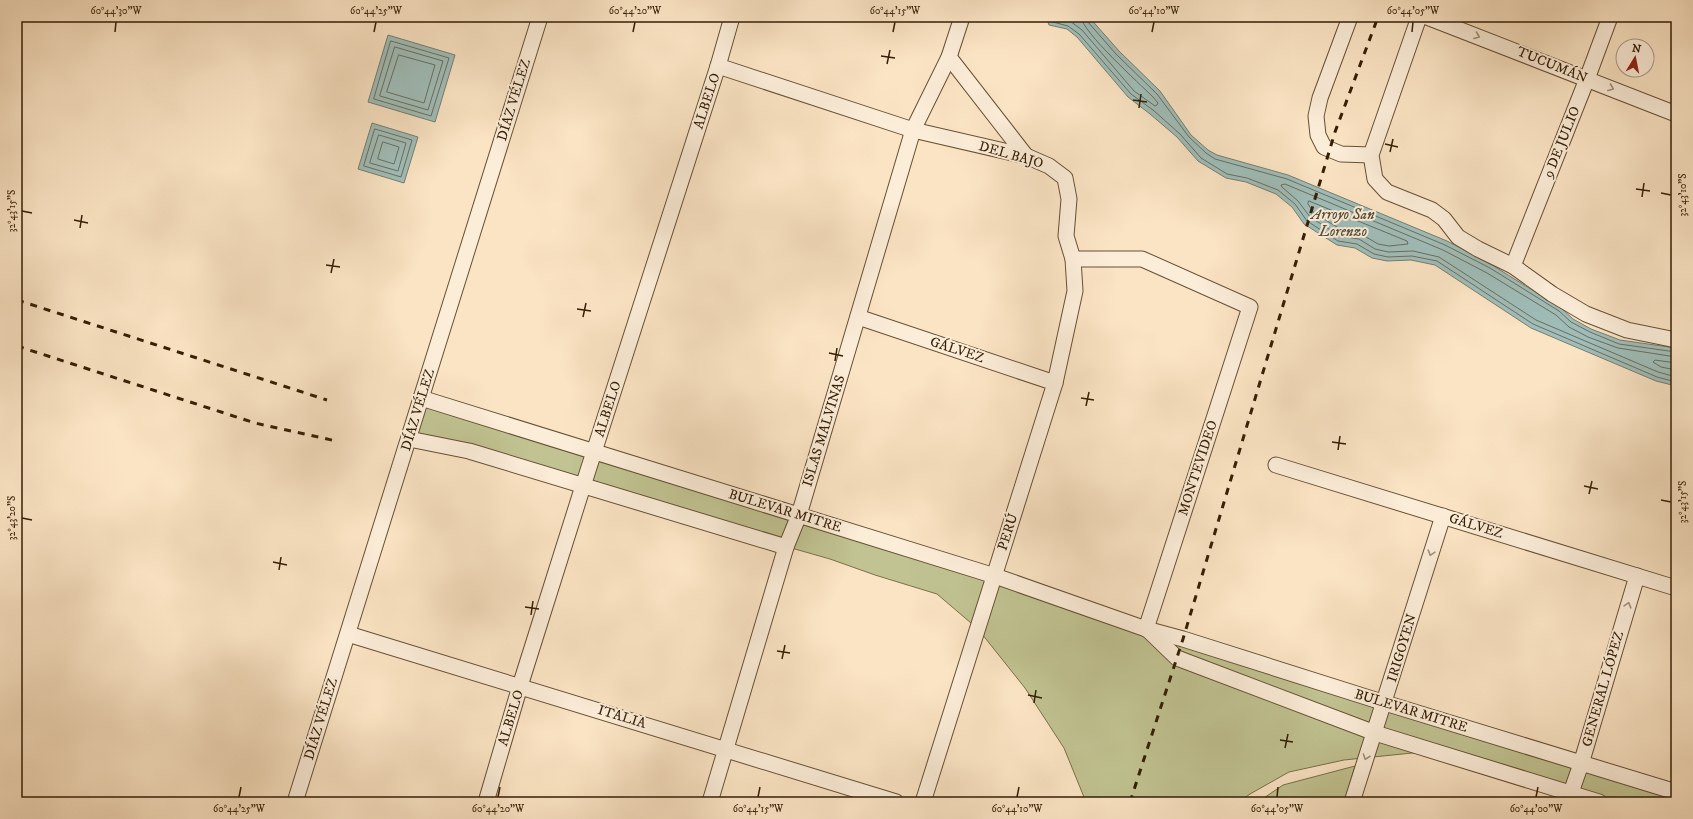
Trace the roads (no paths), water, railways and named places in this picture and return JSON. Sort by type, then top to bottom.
[{"type":"street","name":"DÍAZ VÉLEZ","points":[[295,802],[540,17]]},
{"type":"street","name":"ALBELO","points":[[486,802],[520,686],[718,66],[732,17]]},
{"type":"street","name":"ISLAS MALVINAS","points":[[710,802],[786,547],[799,515],[913,130],[949,57],[962,17]]},
{"type":"street","points":[[1350,17],[1320,98],[1316,116],[1318,135],[1324,147],[1341,154],[1371,155]]},
{"type":"street","points":[[1419,17],[1371,155],[1375,179],[1387,192],[1432,210],[1444,219],[1458,237],[1478,249],[1513,266],[1552,294],[1586,314],[1627,330],[1676,340]]},
{"type":"street","name":"TUCUMÁN","points":[[1427,17],[1676,114]]},
{"type":"street","name":"9 DE JULIO","points":[[1513,266],[1610,17]]},
{"type":"street","points":[[949,57],[1026,156]]},
{"type":"street","name":"DEL BAJO","points":[[718,66],[913,130],[1026,156],[1049,166],[1065,178],[1069,199],[1066,236],[1073,259]]},
{"type":"street","name":"MONTEVIDEO","points":[[1073,259],[1142,259],[1250,307],[1146,628]]},
{"type":"street","name":"PERÚ","points":[[923,802],[1056,383],[1075,291],[1073,259]]},
{"type":"street","name":"GÁLVEZ","points":[[858,317],[1056,383]]},
{"type":"street","name":"BULEVAR MITRE","points":[[421,398],[995,576],[1146,628],[1183,638],[1385,703],[1676,792]]},
{"type":"street","points":[[409,439],[469,450],[786,547]]},
{"type":"street","name":"GÁLVEZ","points":[[1276,465],[1676,588]]},
{"type":"street","name":"IRIGOYEN","points":[[1352,802],[1385,703],[1443,516]]},
{"type":"street","name":"GENERAL LÓPEZ","points":[[1569,797],[1581,764],[1637,576]]},
{"type":"street","name":"BULEVAR MITRE","points":[[1146,628],[1177,658],[1375,733],[1569,797],[1599,802]]},
{"type":"street","name":"ITALIA","points":[[348,634],[896,802]]},
{"type":"water","name":"Arroyo San Lorenzo","points":[[1046,17],[1089,17],[1119,51],[1160,91],[1191,135],[1208,150],[1217,155],[1288,175],[1447,241],[1492,265],[1561,308],[1573,319],[1591,329],[1620,340],[1676,348],[1676,386],[1656,381],[1531,328],[1435,265],[1411,260],[1387,261],[1372,258],[1355,248],[1337,245],[1304,224],[1292,207],[1276,194],[1246,182],[1226,178],[1198,161],[1177,137],[1128,97],[1077,37],[1067,29],[1049,25]]},
{"type":"water","points":[[388,35],[455,55],[435,122],[368,102]]},
{"type":"water","points":[[372,123],[418,137],[404,183],[358,169]]},
{"type":"railway","points":[[1130,802],[1183,639],[1335,132],[1378,17]]},
{"type":"railway","points":[[17,300],[327,400]]},
{"type":"railway","points":[[17,346],[255,423],[336,441]]}]
